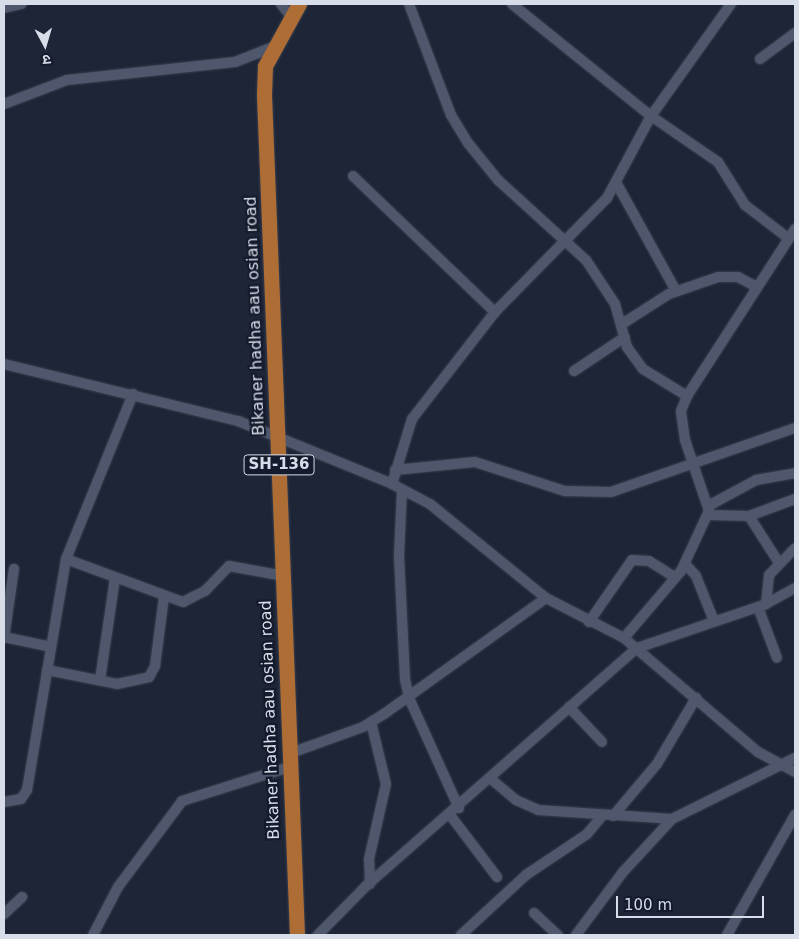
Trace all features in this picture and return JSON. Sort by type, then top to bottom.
[{"type":"main road","name":"Bikaner hadha aau osian road","points":[[290,8],[265,66],[264,95],[297,935]]},
{"type":"street","points":[[4,8],[22,4]]},
{"type":"street","points":[[409,4],[451,115],[468,143],[498,180],[565,243],[600,280],[622,324],[633,357],[650,377],[687,396]]},
{"type":"street","points":[[512,4],[651,116],[718,162],[745,205],[788,238]]},
{"type":"street","points":[[392,484],[412,419],[495,312],[565,243],[617,184],[651,116],[730,4]]},
{"type":"street","points":[[760,59],[795,32]]},
{"type":"street","points":[[4,104],[67,80],[235,62],[273,47]]},
{"type":"street","points":[[353,176],[495,312]]},
{"type":"street","points":[[617,184],[676,291]]},
{"type":"street","points":[[708,511],[691,461],[682,411],[687,396],[795,229]]},
{"type":"street","points":[[622,324],[676,291],[730,276],[757,287]]},
{"type":"street","points":[[574,371],[625,337]]},
{"type":"street","points":[[4,364],[133,394],[278,435],[392,484],[430,504],[546,598],[589,622],[624,638],[745,742],[795,772]]},
{"type":"street","points":[[4,802],[21,799],[27,790],[66,559],[133,394]]},
{"type":"street","points":[[395,470],[475,462],[540,485],[589,492],[625,488],[691,461],[795,428]]},
{"type":"street","points":[[624,638],[685,564],[708,511],[756,480],[795,473]]},
{"type":"street","points":[[402,490],[399,556],[409,698],[459,808]]},
{"type":"street","points":[[708,511],[749,516],[795,499]]},
{"type":"street","points":[[749,516],[779,563]]},
{"type":"street","points":[[778,658],[762,605],[769,575],[795,548]]},
{"type":"street","points":[[66,559],[164,598],[192,600],[229,566],[284,576]]},
{"type":"street","points":[[589,622],[632,560],[650,561],[676,577]]},
{"type":"street","points":[[685,564],[696,576],[714,621]]},
{"type":"street","points":[[14,569],[4,637],[51,647]]},
{"type":"street","points":[[100,680],[115,578]]},
{"type":"street","points":[[318,935],[370,884],[459,808],[569,707],[637,648],[762,605],[795,588]]},
{"type":"street","points":[[47,670],[100,680],[133,683],[154,671],[164,598]]},
{"type":"street","points":[[93,935],[118,887],[182,801],[289,760],[371,722],[409,698],[546,598]]},
{"type":"street","points":[[461,935],[526,875],[588,834],[608,815],[657,764],[696,698]]},
{"type":"street","points":[[569,707],[602,742]]},
{"type":"street","points":[[370,884],[369,859],[386,784],[371,722]]},
{"type":"street","points":[[576,935],[623,872],[672,819],[779,764],[795,758]]},
{"type":"street","points":[[490,779],[516,800],[538,810],[672,819]]},
{"type":"street","points":[[450,815],[497,877]]},
{"type":"street","points":[[727,935],[795,815]]},
{"type":"street","points":[[4,914],[22,897]]},
{"type":"street","points":[[534,912],[558,935]]}]
